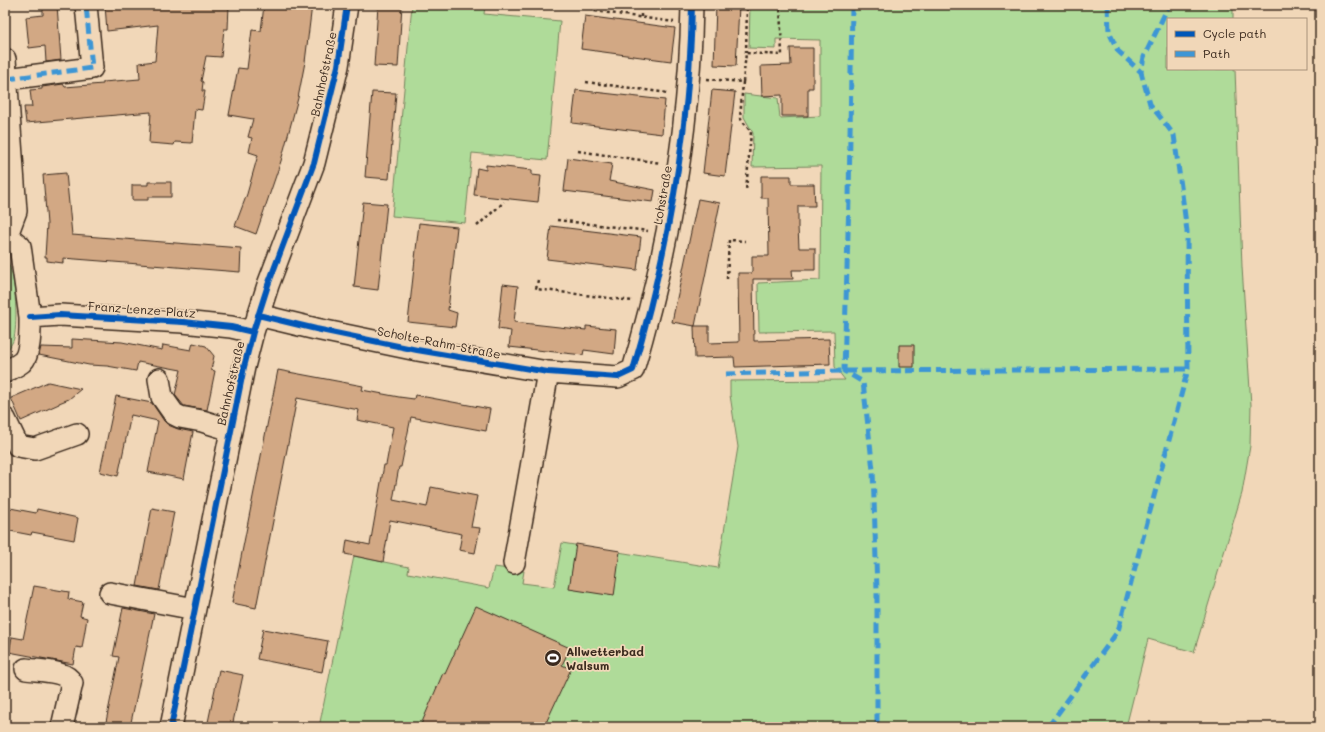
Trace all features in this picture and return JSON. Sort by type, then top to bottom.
[{"type":"street","points":[[7,79],[92,68],[86,5]]},
{"type":"street","name":"Bahnhofstraße","points":[[171,727],[244,367],[268,285],[314,163],[338,66],[347,5]]},
{"type":"street","name":"Lohstraße","points":[[618,377],[633,370],[651,303],[667,233],[679,166],[688,86],[692,15]]},
{"type":"street","points":[[5,59],[16,211],[6,235],[20,246],[30,316],[30,331],[26,356],[21,363],[5,372]]},
{"type":"street","name":"Franz-Lenze-Platz","points":[[30,316],[60,315],[182,322],[231,327],[256,324]]},
{"type":"street","name":"Scholte-Rahm-Straße","points":[[256,324],[548,372],[618,377]]},
{"type":"street","points":[[514,563],[548,372]]},
{"type":"street","points":[[159,379],[162,397],[174,414],[180,417],[202,421],[231,430]]},
{"type":"street","points":[[5,419],[18,446],[35,449],[77,434]]},
{"type":"street","points":[[110,593],[195,609]]},
{"type":"street","points":[[26,669],[63,674],[70,679],[72,683],[62,727]]},
{"type":"path","points":[[596,5],[595,11],[641,17],[692,15]]},
{"type":"path","points":[[746,190],[751,132],[740,118],[742,82],[746,53],[747,5]]},
{"type":"path","points":[[746,53],[782,55],[780,5]]},
{"type":"path","points":[[641,11],[641,17]]},
{"type":"path","points":[[586,82],[688,86],[742,82]]},
{"type":"path","points":[[578,151],[679,166]]},
{"type":"path","points":[[477,226],[504,202]]},
{"type":"path","points":[[557,220],[667,233]]},
{"type":"path","points":[[727,279],[729,240],[745,240]]},
{"type":"path","points":[[538,280],[536,289],[651,303]]},
{"type":"green space","points":[[412,5],[485,5],[484,14],[560,21],[547,160],[472,153],[465,223],[392,216]]},
{"type":"green space","points":[[750,5],[1233,5],[1233,18],[1167,18],[1167,70],[1235,70],[1242,267],[1251,405],[1250,446],[1242,493],[1194,652],[1148,639],[1126,727],[319,727],[354,556],[409,567],[408,573],[489,588],[494,567],[524,571],[522,583],[554,587],[562,543],[718,568],[738,447],[730,395],[730,381],[845,380],[835,367],[834,331],[759,332],[758,283],[820,280],[821,166],[752,167],[753,133],[744,117],[744,94],[778,98],[780,118],[820,116],[820,40],[776,39],[776,49],[749,48]]},
{"type":"green space","points":[[5,258],[9,264],[14,284],[16,320],[12,344],[5,354]]},
{"type":"building","points":[[43,5],[57,5],[61,60],[46,62],[45,46],[29,48],[26,17],[43,15]]},
{"type":"building","points":[[105,5],[229,5],[228,29],[224,29],[221,57],[206,56],[201,81],[203,82],[202,91],[205,91],[202,110],[195,109],[192,143],[175,142],[174,145],[149,143],[151,112],[26,123],[24,107],[32,107],[30,90],[63,84],[65,87],[140,79],[139,63],[155,61],[158,25],[107,31]]},
{"type":"building","points":[[264,5],[312,5],[305,62],[298,98],[281,161],[256,234],[235,226],[247,194],[258,155],[249,152],[252,138],[248,137],[253,119],[229,115],[238,68],[247,69],[252,30],[261,31]]},
{"type":"building","points":[[378,5],[402,5],[398,67],[374,66]]},
{"type":"building","points":[[716,5],[739,5],[736,66],[714,65]]},
{"type":"building","points":[[585,16],[675,28],[671,61],[581,49]]},
{"type":"building","points":[[790,48],[813,48],[813,88],[808,88],[808,116],[782,116],[782,95],[762,96],[761,66],[791,65]]},
{"type":"building","points":[[576,90],[665,100],[662,134],[572,123]]},
{"type":"building","points":[[712,90],[735,92],[725,176],[703,173]]},
{"type":"building","points":[[372,92],[396,93],[389,179],[365,177]]},
{"type":"building","points":[[568,158],[612,164],[609,181],[655,190],[653,202],[564,191]]},
{"type":"building","points":[[486,165],[532,170],[532,175],[541,176],[538,202],[474,195],[477,168],[486,170]]},
{"type":"building","points":[[66,173],[72,235],[241,248],[240,272],[63,258],[63,263],[47,261],[47,257],[45,257],[47,224],[43,175]]},
{"type":"building","points":[[761,176],[791,176],[791,184],[814,184],[815,206],[798,206],[798,227],[799,248],[815,248],[815,270],[792,270],[793,279],[753,279],[754,341],[829,339],[830,364],[735,367],[734,357],[695,358],[694,326],[709,326],[709,343],[739,342],[738,273],[752,273],[752,256],[769,256],[768,198],[761,198]]},
{"type":"building","points":[[148,182],[171,182],[171,197],[148,197],[148,200],[132,200],[132,185],[148,185]]},
{"type":"building","points":[[698,199],[720,203],[695,326],[672,322]]},
{"type":"building","points":[[363,202],[387,204],[378,290],[354,287]]},
{"type":"building","points":[[419,223],[457,227],[448,310],[457,313],[455,327],[408,322]]},
{"type":"building","points":[[551,226],[641,237],[637,270],[547,259]]},
{"type":"building","points":[[503,284],[518,286],[514,322],[586,330],[586,326],[616,329],[614,354],[584,350],[583,355],[509,347],[511,331],[498,329]]},
{"type":"building","points":[[72,339],[122,342],[162,350],[163,345],[191,350],[193,343],[206,346],[214,356],[211,370],[215,371],[207,410],[184,406],[175,395],[181,370],[138,362],[136,371],[107,366],[89,365],[39,355],[41,347],[72,348]]},
{"type":"building","points":[[899,345],[914,345],[914,367],[899,367]]},
{"type":"building","points":[[278,370],[363,386],[362,390],[399,397],[414,399],[415,395],[490,409],[486,431],[411,417],[393,500],[427,507],[431,487],[477,496],[471,527],[480,528],[475,553],[459,550],[462,534],[390,520],[383,562],[345,554],[347,540],[370,545],[384,465],[386,465],[393,427],[357,420],[359,410],[297,398],[256,608],[232,603]]},
{"type":"building","points":[[48,382],[81,389],[69,399],[21,421],[11,398]]},
{"type":"building","points":[[116,396],[152,403],[168,425],[193,432],[184,479],[148,472],[158,421],[131,415],[118,476],[100,472]]},
{"type":"building","points":[[5,507],[36,513],[37,509],[78,518],[74,540],[32,532],[31,535],[5,530]]},
{"type":"building","points":[[152,508],[174,512],[159,590],[137,586]]},
{"type":"building","points":[[576,544],[620,551],[614,596],[569,589]]},
{"type":"building","points":[[34,586],[69,592],[68,599],[83,602],[80,616],[87,618],[82,648],[76,647],[73,664],[9,652],[12,637],[23,639]]},
{"type":"building","points":[[476,606],[570,648],[562,665],[571,669],[544,727],[420,727],[443,673],[445,674]]},
{"type":"building","points":[[123,608],[154,614],[130,727],[105,727],[119,657],[113,656]]},
{"type":"building","points":[[263,629],[328,641],[322,672],[257,659]]},
{"type":"building","points":[[219,670],[243,675],[232,727],[207,727]]},
{"type":"marked path","points":[[7,79],[92,68],[86,5]]},
{"type":"marked path","points":[[852,5],[849,199],[844,371],[863,382],[873,470],[877,590],[877,727]]},
{"type":"marked path","points":[[1108,5],[1109,32],[1118,51],[1141,72]]},
{"type":"marked path","points":[[1048,727],[1118,631],[1188,369],[1187,231],[1174,135],[1150,104],[1141,72],[1144,57],[1169,5]]},
{"type":"marked path","points":[[726,374],[844,371],[1188,369]]},
{"type":"cycle path","points":[[171,727],[244,367],[268,285],[314,163],[338,66],[347,5]]},
{"type":"cycle path","points":[[258,315],[316,329],[417,350],[548,372],[618,377],[633,370],[657,280],[675,189],[687,97],[692,5]]},
{"type":"cycle path","points":[[30,317],[60,315],[183,322],[231,327],[253,332]]},
{"type":"place","name":"Allwetterbad Walsum","points":[[553,658]]}]
